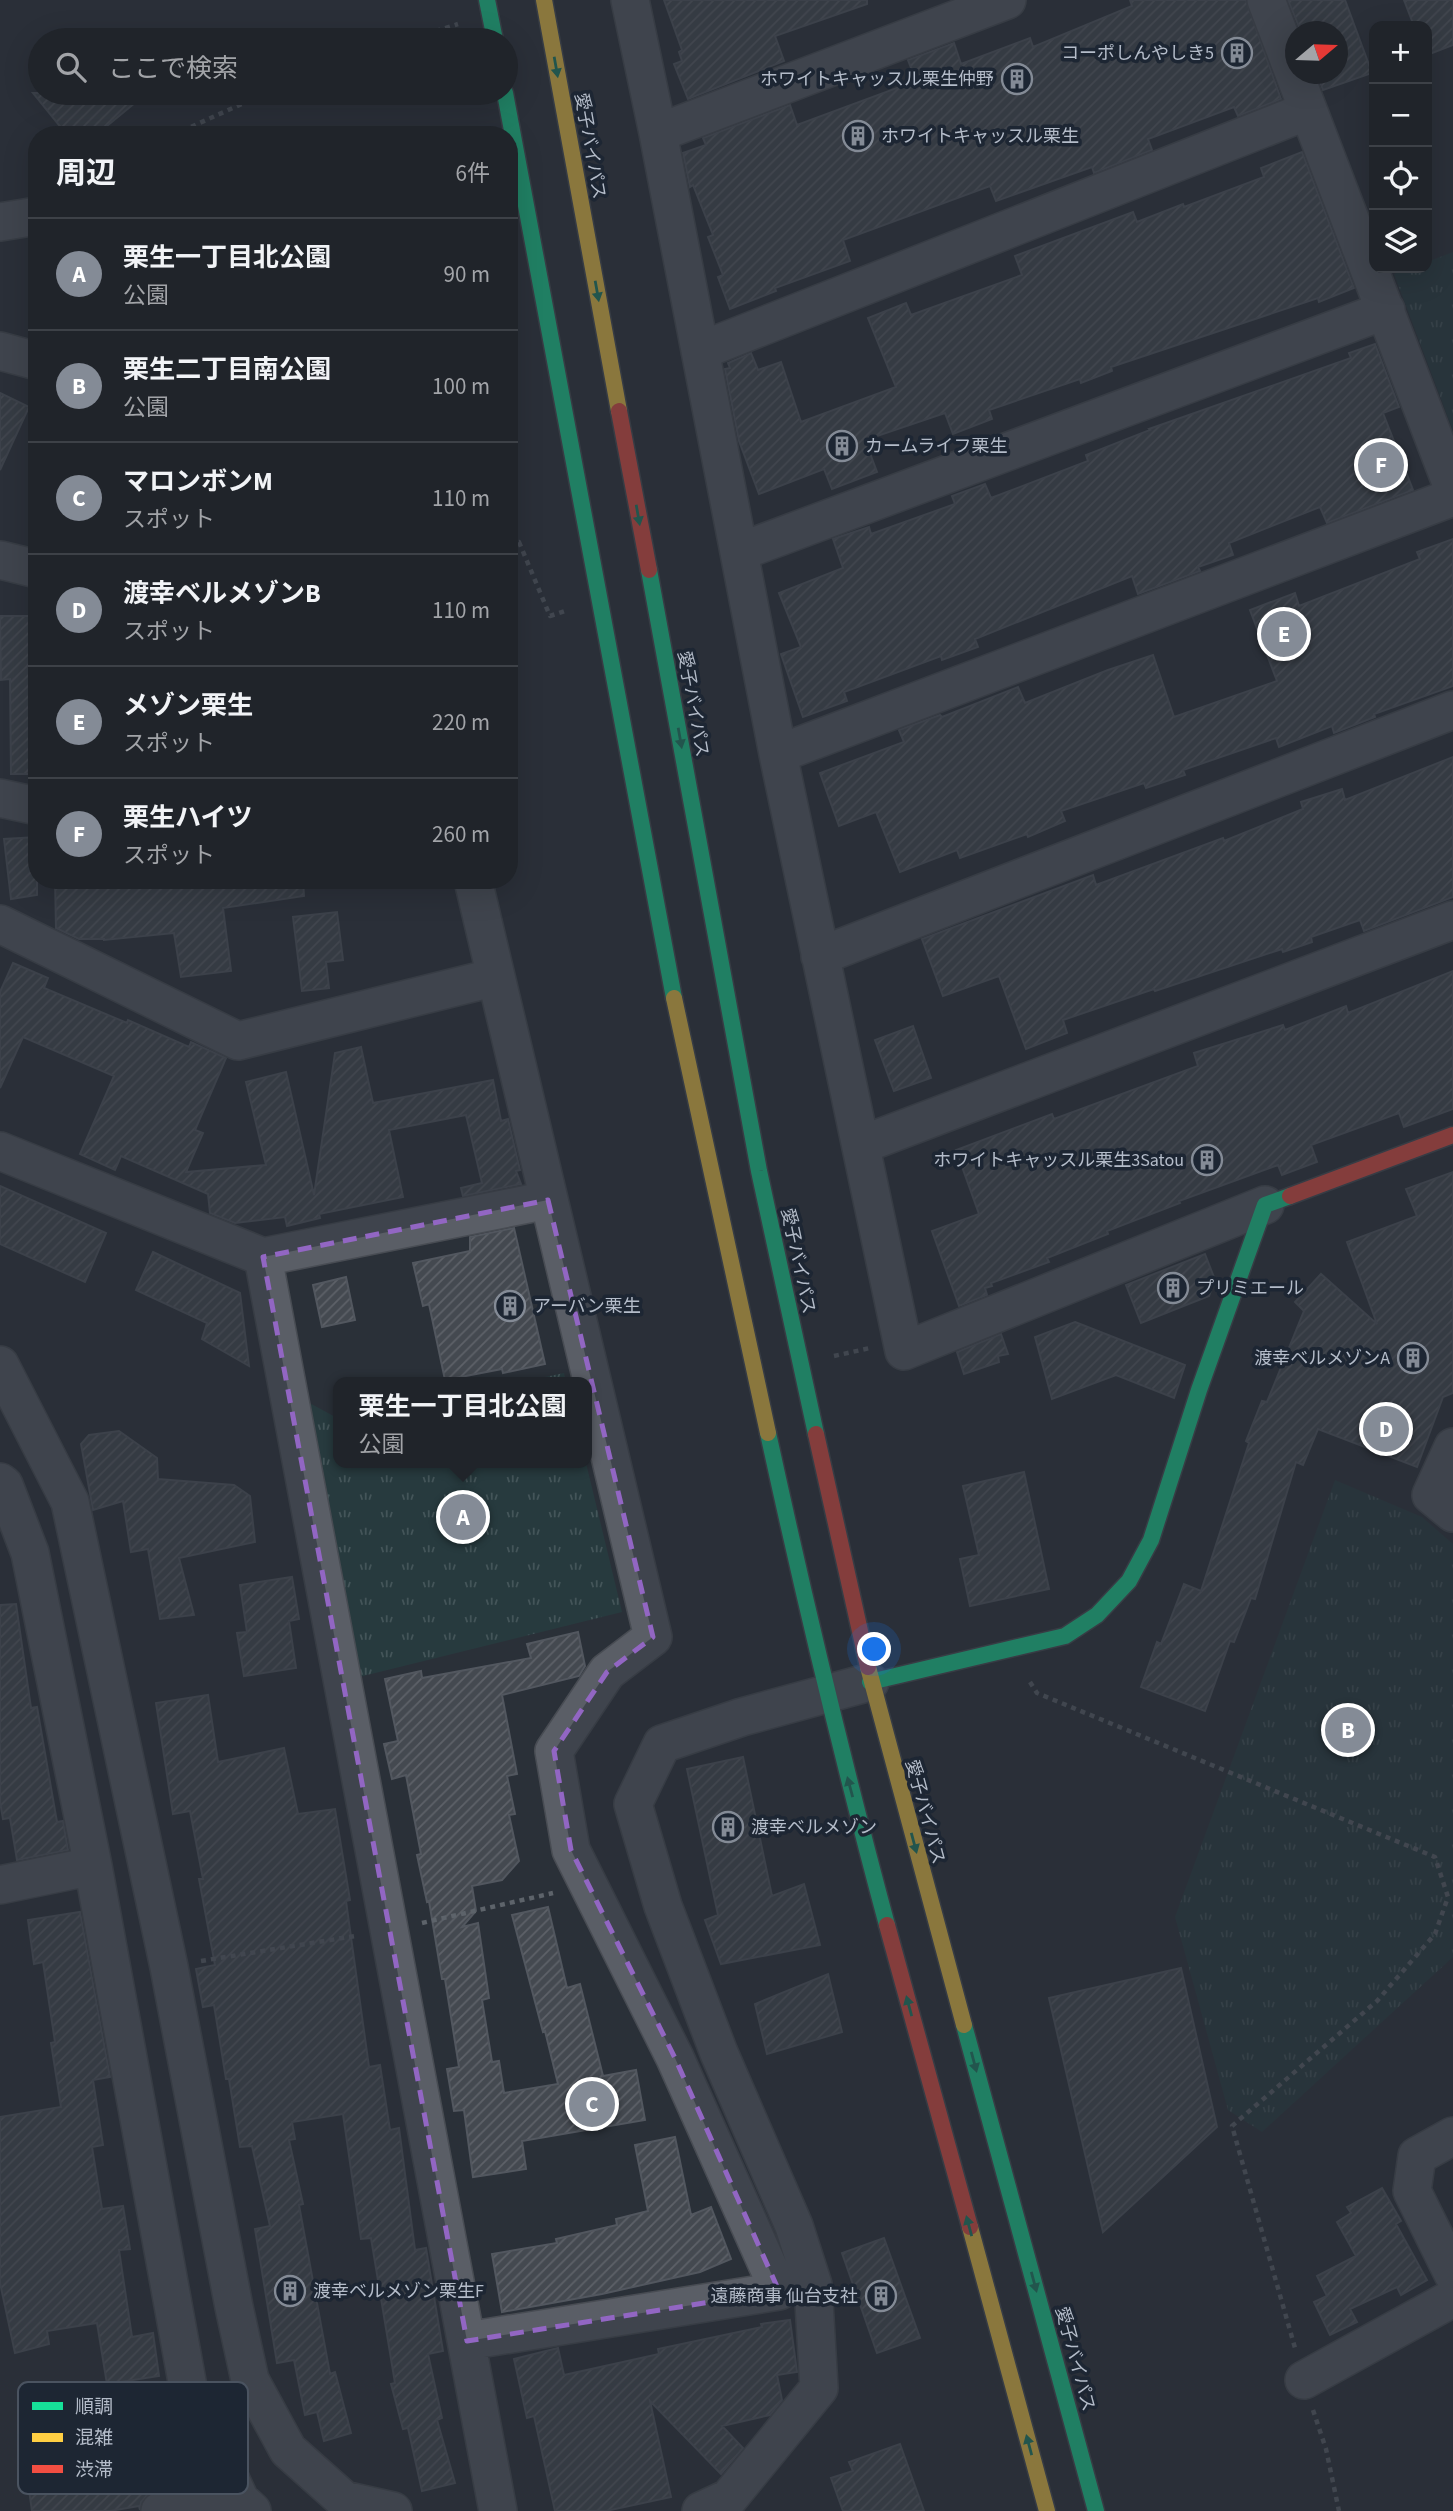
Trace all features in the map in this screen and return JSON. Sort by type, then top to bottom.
[{"type":"main road","points":[[487,0],[493,28]]},
{"type":"main road","name":"愛子バイパス","points":[[544,0],[759,1171],[870,1682],[1096,2511]]},
{"type":"main road","points":[[507,105],[511,126]]},
{"type":"main road","points":[[518,163],[673,995],[826,1695],[1047,2511]]},
{"type":"main road","points":[[870,1682],[1065,1636],[1097,1615],[1129,1581],[1151,1540],[1199,1390],[1265,1205],[1453,1135]]},
{"type":"street","points":[[630,0],[778,754],[904,1351],[1265,1205]]},
{"type":"street","points":[[658,133],[1007,0]]},
{"type":"street","points":[[778,754],[1451,482],[1266,0]]},
{"type":"street","points":[[701,351],[1307,111]]},
{"type":"street","points":[[0,222],[28,217]]},
{"type":"street","points":[[739,552],[1386,310]]},
{"type":"street","points":[[0,351],[28,359]]},
{"type":"street","points":[[0,560],[28,567]]},
{"type":"street","points":[[820,956],[1453,710]]},
{"type":"street","points":[[0,798],[28,804]]},
{"type":"street","points":[[475,889],[591,1377]]},
{"type":"street","points":[[861,1145],[1453,920]]},
{"type":"street","points":[[0,924],[238,1041],[496,977]]},
{"type":"street","points":[[0,1151],[263,1257],[548,1200]]},
{"type":"street","points":[[263,1257],[498,2511]]},
{"type":"street","points":[[0,1365],[70,1502],[169,1967],[250,2379],[288,2450],[344,2500],[393,2511]]},
{"type":"street","points":[[467,2341],[779,2291],[675,2058],[571,1850],[554,1751],[607,1672],[653,1637],[592,1383]]},
{"type":"street","points":[[1453,1447],[1430,1495],[1453,1513]]},
{"type":"street","points":[[0,1482],[4,1485],[30,1553],[93,1866],[187,2382]]},
{"type":"street","points":[[701,2511],[729,2498],[819,2388],[813,2285],[794,2226],[719,2053],[663,1906],[633,1804],[662,1744],[742,1717],[870,1682]]},
{"type":"street","points":[[0,1885],[93,1866]]},
{"type":"street","points":[[1453,2136],[1417,2156],[1412,2191],[1453,2274]]},
{"type":"street","points":[[1304,2380],[1453,2298]]},
{"type":"street","points":[[160,2511],[246,2506]]},
{"type":"path","points":[[442,28],[469,22]]},
{"type":"path","points":[[193,126],[239,105]]},
{"type":"path","points":[[518,542],[550,616],[572,608]]},
{"type":"path","points":[[1030,1682],[1037,1693],[1435,1857],[1448,1897],[1435,1934],[1377,2001],[1232,2126],[1326,2449],[1339,2511]]},
{"type":"path","points":[[169,1967],[389,1930],[589,1885]]},
{"type":"highlighted area","points":[[548,1200],[653,1637],[607,1672],[554,1751],[571,1850],[675,2058],[779,2291],[467,2341],[263,1257]]},
{"type":"green space","points":[[1453,252],[1453,431],[1394,274],[1432,273],[1432,260]]},
{"type":"green space","points":[[564,1373],[565,1377],[545,1377]]},
{"type":"green space","points":[[304,1400],[333,1416],[333,1468],[587,1468],[622,1612],[359,1677]]},
{"type":"green space","points":[[1335,1480],[1422,1517],[1453,1544],[1453,1957],[1262,2132],[1228,2110],[1175,1917]]},
{"type":"building","points":[[664,0],[867,0],[867,4],[775,36],[784,61],[688,99],[674,64],[682,61],[679,52],[682,50]]},
{"type":"building","points":[[1130,0],[1246,0],[1281,99],[1238,116],[1234,107],[1148,139],[1152,150],[1094,173],[1092,167],[996,201],[990,186],[843,240],[850,261],[775,288],[776,291],[730,309],[718,277],[723,275],[708,237],[713,235],[693,185],[690,187],[683,153],[706,145],[703,138],[790,105],[797,125],[916,81],[908,60],[954,43],[961,64],[1030,38],[1033,47],[1132,6]]},
{"type":"building","points":[[1288,0],[1345,0],[1369,65],[1369,74],[1348,81],[1348,21],[1297,21]]},
{"type":"building","points":[[1404,0],[1453,0],[1453,45],[1432,53],[1432,21],[1412,21]]},
{"type":"building","points":[[1321,84],[1340,84],[1323,90]]},
{"type":"building","points":[[43,105],[132,105],[107,126],[60,126]]},
{"type":"building","points":[[1302,152],[1354,288],[1319,302],[1318,298],[1111,367],[1112,371],[1081,383],[1080,379],[989,410],[992,419],[953,434],[945,413],[865,440],[877,472],[832,489],[824,469],[759,494],[739,441],[725,369],[730,368],[728,363],[751,353],[758,370],[781,362],[801,422],[896,387],[868,318],[906,303],[911,315],[1022,275],[1015,256],[1133,212],[1137,222],[1183,204],[1184,207],[1264,177],[1261,168]]},
{"type":"building","points":[[1375,344],[1399,407],[1383,413],[1413,490],[1327,523],[1320,507],[1229,543],[1233,555],[1198,567],[1200,571],[1138,594],[1132,576],[975,639],[978,647],[942,660],[941,656],[844,692],[847,701],[803,717],[781,654],[801,647],[779,593],[843,568],[833,539],[869,527],[871,534],[955,504],[952,496],[985,484],[991,498],[1088,461],[1086,455],[1149,429],[1351,358],[1349,353]]},
{"type":"building","points":[[0,393],[28,407],[28,409],[0,470]]},
{"type":"building","points":[[1453,539],[1453,686],[1374,714],[1375,717],[1334,733],[1332,726],[1279,747],[1276,738],[1183,770],[1185,775],[1146,788],[1144,783],[1061,811],[1065,821],[1028,837],[1027,834],[960,858],[957,850],[900,872],[876,812],[839,826],[820,773],[904,742],[899,730],[940,715],[942,717],[1018,687],[1025,703],[1153,655],[1174,717],[1277,681],[1250,610],[1295,593],[1299,606],[1420,559],[1417,552]]},
{"type":"building","points":[[0,616],[28,616],[28,774],[11,774],[10,679],[1,680]]},
{"type":"building","points":[[1453,757],[1453,897],[1364,931],[1360,920],[1311,937],[1312,942],[1283,952],[1282,949],[1063,1020],[1067,1033],[1026,1049],[999,976],[943,996],[922,939],[1093,875],[1096,885],[1223,838],[1224,841],[1303,809],[1301,802],[1342,789],[1345,800]]},
{"type":"building","points":[[28,838],[28,889],[37,889],[37,895],[11,899],[4,839]]},
{"type":"building","points":[[55,889],[304,889],[304,896],[223,908],[231,971],[181,977],[174,933],[104,940],[79,939],[56,928]]},
{"type":"building","points":[[337,912],[343,960],[326,962],[329,988],[302,991],[293,917]]},
{"type":"building","points":[[13,963],[48,978],[44,988],[189,1047],[191,1042],[226,1058],[195,1130],[203,1133],[186,1172],[266,1165],[246,1082],[286,1072],[314,1195],[335,1053],[361,1047],[373,1103],[493,1080],[501,1121],[508,1119],[520,1170],[516,1171],[521,1184],[463,1196],[461,1188],[482,1183],[466,1115],[389,1130],[403,1197],[319,1214],[320,1218],[287,1226],[285,1217],[235,1223],[210,1213],[208,1194],[121,1156],[115,1170],[80,1154],[114,1076],[23,1037],[0,1088],[0,992]]},
{"type":"building","points":[[1453,971],[1453,1109],[1404,1127],[1399,1113],[1311,1145],[1317,1162],[1282,1175],[1278,1165],[1179,1201],[1180,1203],[1047,1258],[1049,1262],[991,1283],[992,1286],[985,1288],[987,1295],[959,1306],[932,1231],[979,1214],[956,1150],[1052,1114],[1054,1119],[1198,1066],[1194,1053],[1283,1025],[1285,1030],[1346,1006],[1348,1013]]},
{"type":"building","points":[[913,1026],[931,1078],[894,1091],[875,1040]]},
{"type":"building","points":[[1453,1172],[1453,1393],[1443,1397],[1417,1467],[1318,1429],[1303,1465],[1296,1462],[1255,1599],[1251,1598],[1234,1642],[1230,1641],[1205,1711],[1141,1687],[1157,1642],[1161,1644],[1184,1584],[1201,1591],[1249,1443],[1246,1441],[1262,1401],[1267,1402],[1304,1311],[1295,1302],[1321,1274],[1377,1324],[1347,1242],[1417,1216],[1406,1189]]},
{"type":"building","points":[[0,1186],[106,1233],[85,1282],[0,1244]]},
{"type":"building","points":[[514,1228],[545,1364],[503,1373],[502,1369],[461,1377],[444,1377],[429,1304],[423,1306],[413,1263],[470,1251],[470,1237]]},
{"type":"building","points":[[153,1252],[240,1293],[249,1366],[202,1339],[207,1323],[136,1290]]},
{"type":"building","name":"プリミエール","points":[[1205,1254],[1215,1280],[1209,1296],[1141,1323],[1126,1285]]},
{"type":"building","points":[[346,1277],[355,1320],[322,1327],[313,1285]]},
{"type":"building","points":[[1075,1322],[1185,1365],[1174,1398],[1116,1375],[1052,1399],[1035,1337]]},
{"type":"building","points":[[1001,1334],[1008,1354],[998,1356],[999,1362],[964,1374],[957,1352]]},
{"type":"building","points":[[119,1431],[157,1458],[158,1479],[234,1485],[250,1496],[255,1542],[179,1558],[194,1615],[160,1619],[148,1549],[131,1552],[123,1501],[93,1510],[81,1444],[89,1435]]},
{"type":"building","points":[[1024,1472],[1049,1589],[970,1606],[960,1559],[979,1555],[963,1486]]},
{"type":"building","points":[[292,1577],[299,1619],[289,1621],[296,1668],[244,1676],[237,1633],[247,1632],[240,1585]]},
{"type":"building","points":[[16,1604],[31,1708],[37,1707],[57,1822],[63,1821],[68,1850],[17,1860],[10,1818],[3,1819],[0,1802],[0,1605]]},
{"type":"building","points":[[578,1632],[585,1666],[579,1676],[502,1695],[517,1774],[507,1776],[515,1814],[509,1815],[519,1861],[502,1880],[472,1886],[476,1911],[462,1927],[478,1923],[489,1998],[482,2000],[492,2062],[499,2061],[504,2093],[558,2084],[512,1915],[548,1907],[567,1988],[580,1984],[603,2076],[636,2070],[645,2120],[522,2141],[526,2169],[473,2177],[464,2110],[454,2111],[447,2069],[459,2067],[445,1979],[442,1979],[429,1901],[427,1902],[417,1855],[421,1854],[406,1775],[392,1779],[384,1744],[398,1741],[385,1679],[421,1671],[422,1678],[531,1658],[527,1644]]},
{"type":"building","points":[[208,1695],[218,1762],[284,1748],[298,1814],[335,1809],[350,1900],[346,1901],[369,2067],[380,2065],[390,2130],[399,2128],[415,2250],[426,2248],[443,2351],[428,2354],[442,2418],[437,2420],[455,2483],[422,2491],[408,2428],[403,2429],[391,2384],[395,2383],[371,2238],[361,2239],[343,2114],[292,2122],[295,2139],[289,2140],[303,2204],[299,2205],[330,2374],[335,2372],[351,2433],[324,2441],[317,2412],[305,2415],[294,2360],[277,2363],[255,2229],[270,2226],[252,2146],[240,2147],[214,2005],[203,2007],[196,1969],[215,1965],[199,1879],[203,1879],[190,1811],[173,1814],[156,1703]]},
{"type":"building","points":[[743,1757],[772,1896],[804,1884],[820,1945],[721,1964],[705,1920],[718,1915],[687,1769]]},
{"type":"building","points":[[80,1912],[110,2077],[93,2080],[103,2145],[92,2147],[102,2209],[123,2206],[130,2249],[119,2250],[132,2337],[153,2333],[159,2376],[107,2382],[97,2323],[47,2331],[49,2344],[15,2353],[0,2283],[0,2117],[61,2107],[43,1962],[34,1964],[28,1920]]},
{"type":"building","points":[[1181,1968],[1217,2127],[1103,2232],[1049,1998]]},
{"type":"building","points":[[828,1974],[842,2032],[767,2054],[755,2004]]},
{"type":"building","points":[[675,2137],[691,2215],[711,2207],[731,2259],[700,2272],[602,2294],[502,2312],[492,2254],[557,2243],[556,2239],[617,2225],[616,2219],[648,2211],[635,2145]]},
{"type":"building","points":[[1382,2188],[1401,2221],[1396,2224],[1427,2280],[1401,2295],[1397,2287],[1350,2309],[1357,2322],[1330,2335],[1314,2302],[1327,2296],[1317,2276],[1356,2256],[1337,2222],[1351,2213],[1347,2207]]},
{"type":"building","name":"遠藤商事 仙台支社","points":[[884,2238],[920,2338],[877,2353],[842,2253]]},
{"type":"building","points":[[790,2320],[797,2372],[777,2375],[782,2400],[770,2415],[722,2426],[743,2448],[721,2474],[650,2401],[671,2497],[606,2511],[555,2511],[534,2416],[527,2418],[514,2359],[558,2348],[564,2375],[659,2354],[658,2349],[762,2327],[761,2324]]},
{"type":"building","points":[[900,2444],[924,2511],[843,2511],[831,2478],[853,2471],[849,2462]]},
{"type":"building","points":[[30,2494],[148,2494],[141,2502],[140,2510],[139,2506],[110,2511],[32,2511]]},
{"type":"traffic: fast","points":[[487,0],[493,28]]},
{"type":"traffic: fast","points":[[507,105],[511,126]]},
{"type":"traffic: fast","points":[[518,163],[674,998]]},
{"type":"traffic: fast","points":[[649,570],[759,1171],[816,1434]]},
{"type":"traffic: fast","points":[[870,1682],[1065,1636],[1097,1615],[1129,1581],[1151,1540],[1199,1390],[1265,1205],[1290,1196]]},
{"type":"traffic: fast","points":[[768,1433],[824,1680],[887,1925]]},
{"type":"traffic: fast","points":[[964,2025],[1096,2511]]},
{"type":"traffic: slow","points":[[544,0],[619,411]]},
{"type":"traffic: slow","points":[[674,998],[768,1433]]},
{"type":"traffic: slow","points":[[868,1667],[964,2025]]},
{"type":"traffic: slow","points":[[970,2227],[1047,2511]]},
{"type":"traffic: jam","points":[[619,411],[649,570]]},
{"type":"traffic: jam","points":[[1290,1196],[1453,1135]]},
{"type":"traffic: jam","points":[[816,1434],[868,1667]]},
{"type":"traffic: jam","points":[[887,1925],[970,2227]]},
{"type":"place","name":"コーポしんやしき5","points":[[1237,53]]},
{"type":"place","name":"ホワイトキャッスル栗生仲野","points":[[1017,79]]},
{"type":"place","name":"ホワイトキャッスル栗生","points":[[858,136]]},
{"type":"place","name":"カームライフ栗生","points":[[842,446]]},
{"type":"place","name":"栗生ハイツ","points":[[1381,465]]},
{"type":"place","name":"メゾン栗生","points":[[1284,634]]},
{"type":"place","name":"ホワイトキャッスル栗生3Satou","points":[[1207,1160]]},
{"type":"place","name":"プリミエール","points":[[1173,1288]]},
{"type":"place","name":"アーバン栗生","points":[[510,1306]]},
{"type":"place","name":"渡幸ベルメゾンA","points":[[1413,1358]]},
{"type":"place","name":"渡幸ベルメゾンB","points":[[1386,1429]]},
{"type":"place","name":"栗生一丁目北公園","points":[[463,1517]]},
{"type":"place","name":"栗生二丁目南公園","points":[[1348,1730]]},
{"type":"place","name":"渡幸ベルメゾン","points":[[728,1827]]},
{"type":"place","name":"マロンボンM","points":[[592,2104]]},
{"type":"place","name":"渡幸ベルメゾン栗生F","points":[[290,2291]]},
{"type":"place","name":"遠藤商事 仙台支社","points":[[881,2296]]}]
